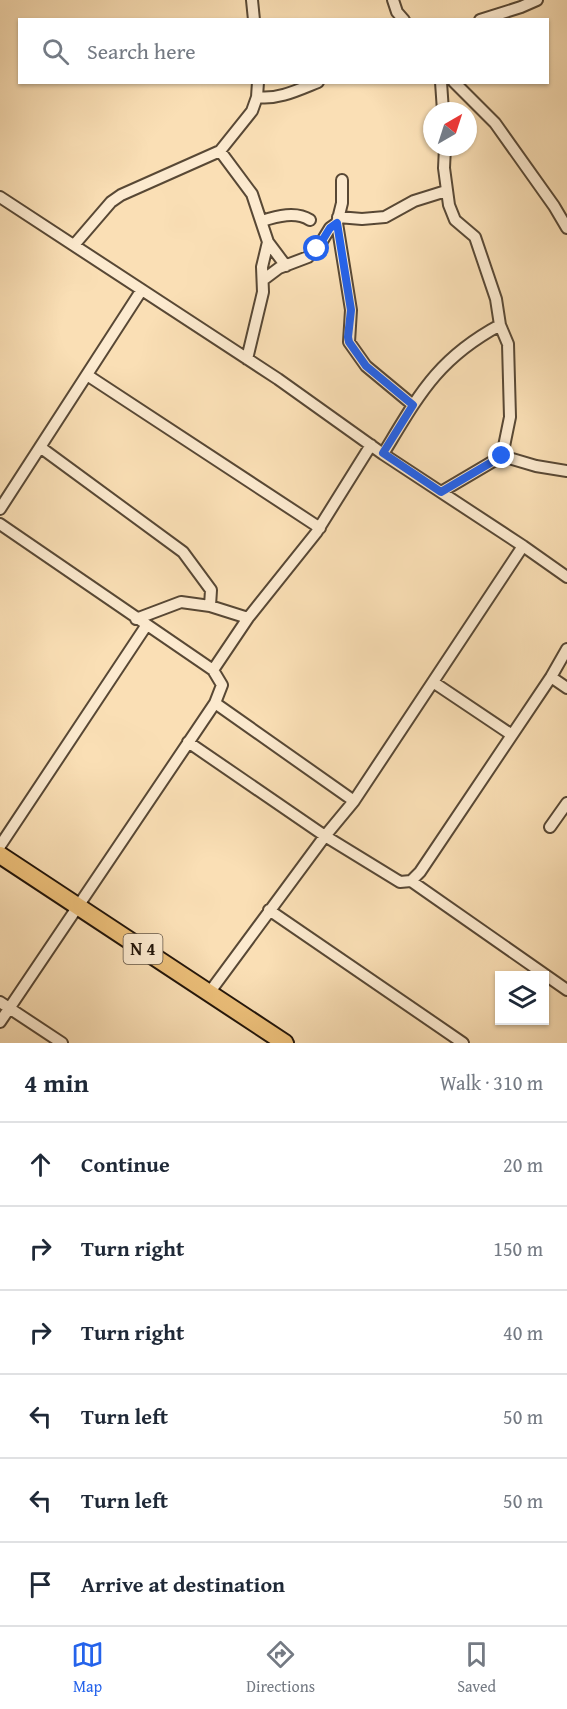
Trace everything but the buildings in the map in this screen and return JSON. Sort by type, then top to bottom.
[{"type":"highway","name":"N 4","points":[[0,855],[285,1043]]},
{"type":"street","points":[[252,0],[254,18]]},
{"type":"street","points":[[393,0],[397,12],[402,18]]},
{"type":"street","points":[[486,18],[537,0]]},
{"type":"street","points":[[74,245],[111,202],[121,195],[220,152],[252,111],[257,97],[258,84]]},
{"type":"street","points":[[257,97],[266,98],[287,94],[313,84]]},
{"type":"street","points":[[441,84],[442,102]]},
{"type":"street","points":[[456,84],[495,123],[567,228]]},
{"type":"street","points":[[220,152],[252,194],[267,242],[262,267],[261,305],[247,359]]},
{"type":"street","points":[[445,156],[449,205],[455,220],[475,237],[496,299],[500,325],[508,344],[510,417],[502,456]]},
{"type":"street","points":[[342,180],[342,203],[338,220],[351,310],[349,342],[366,366],[413,405]]},
{"type":"street","points":[[263,280],[273,271],[308,257],[338,220],[385,217],[414,201],[446,191]]},
{"type":"street","points":[[0,197],[247,359],[567,577]]},
{"type":"street","points":[[262,221],[279,216],[301,216],[310,220]]},
{"type":"street","points":[[267,242],[286,266]]},
{"type":"street","points":[[0,509],[141,291]]},
{"type":"street","points":[[383,453],[425,386],[453,357],[474,340],[500,325]]},
{"type":"street","points":[[87,375],[320,528]]},
{"type":"street","points":[[213,670],[248,618],[320,528],[371,445]]},
{"type":"street","points":[[40,447],[183,552],[211,590],[210,606]]},
{"type":"street","points":[[441,492],[502,456],[536,466],[567,471]]},
{"type":"street","points":[[0,524],[213,670],[222,685],[215,703],[77,905],[5,1005],[0,1022]]},
{"type":"street","points":[[209,993],[269,910],[354,801],[523,546]]},
{"type":"street","points":[[136,619],[181,603],[210,606],[248,618]]},
{"type":"street","points":[[0,846],[146,626]]},
{"type":"street","points":[[188,742],[325,836],[400,882],[411,880],[420,872],[551,677],[567,649]]},
{"type":"street","points":[[551,677],[567,688]]},
{"type":"street","points":[[433,682],[512,735]]},
{"type":"street","points":[[215,703],[354,801]]},
{"type":"street","points":[[550,827],[567,803]]},
{"type":"street","points":[[411,880],[567,990]]},
{"type":"street","points":[[269,910],[463,1043]]},
{"type":"street","points":[[5,1005],[62,1043]]},
{"type":"route","points":[[317,249],[332,225],[337,223],[351,310],[348,337],[351,347],[366,366],[413,405],[383,453],[441,492],[502,456]]}]
